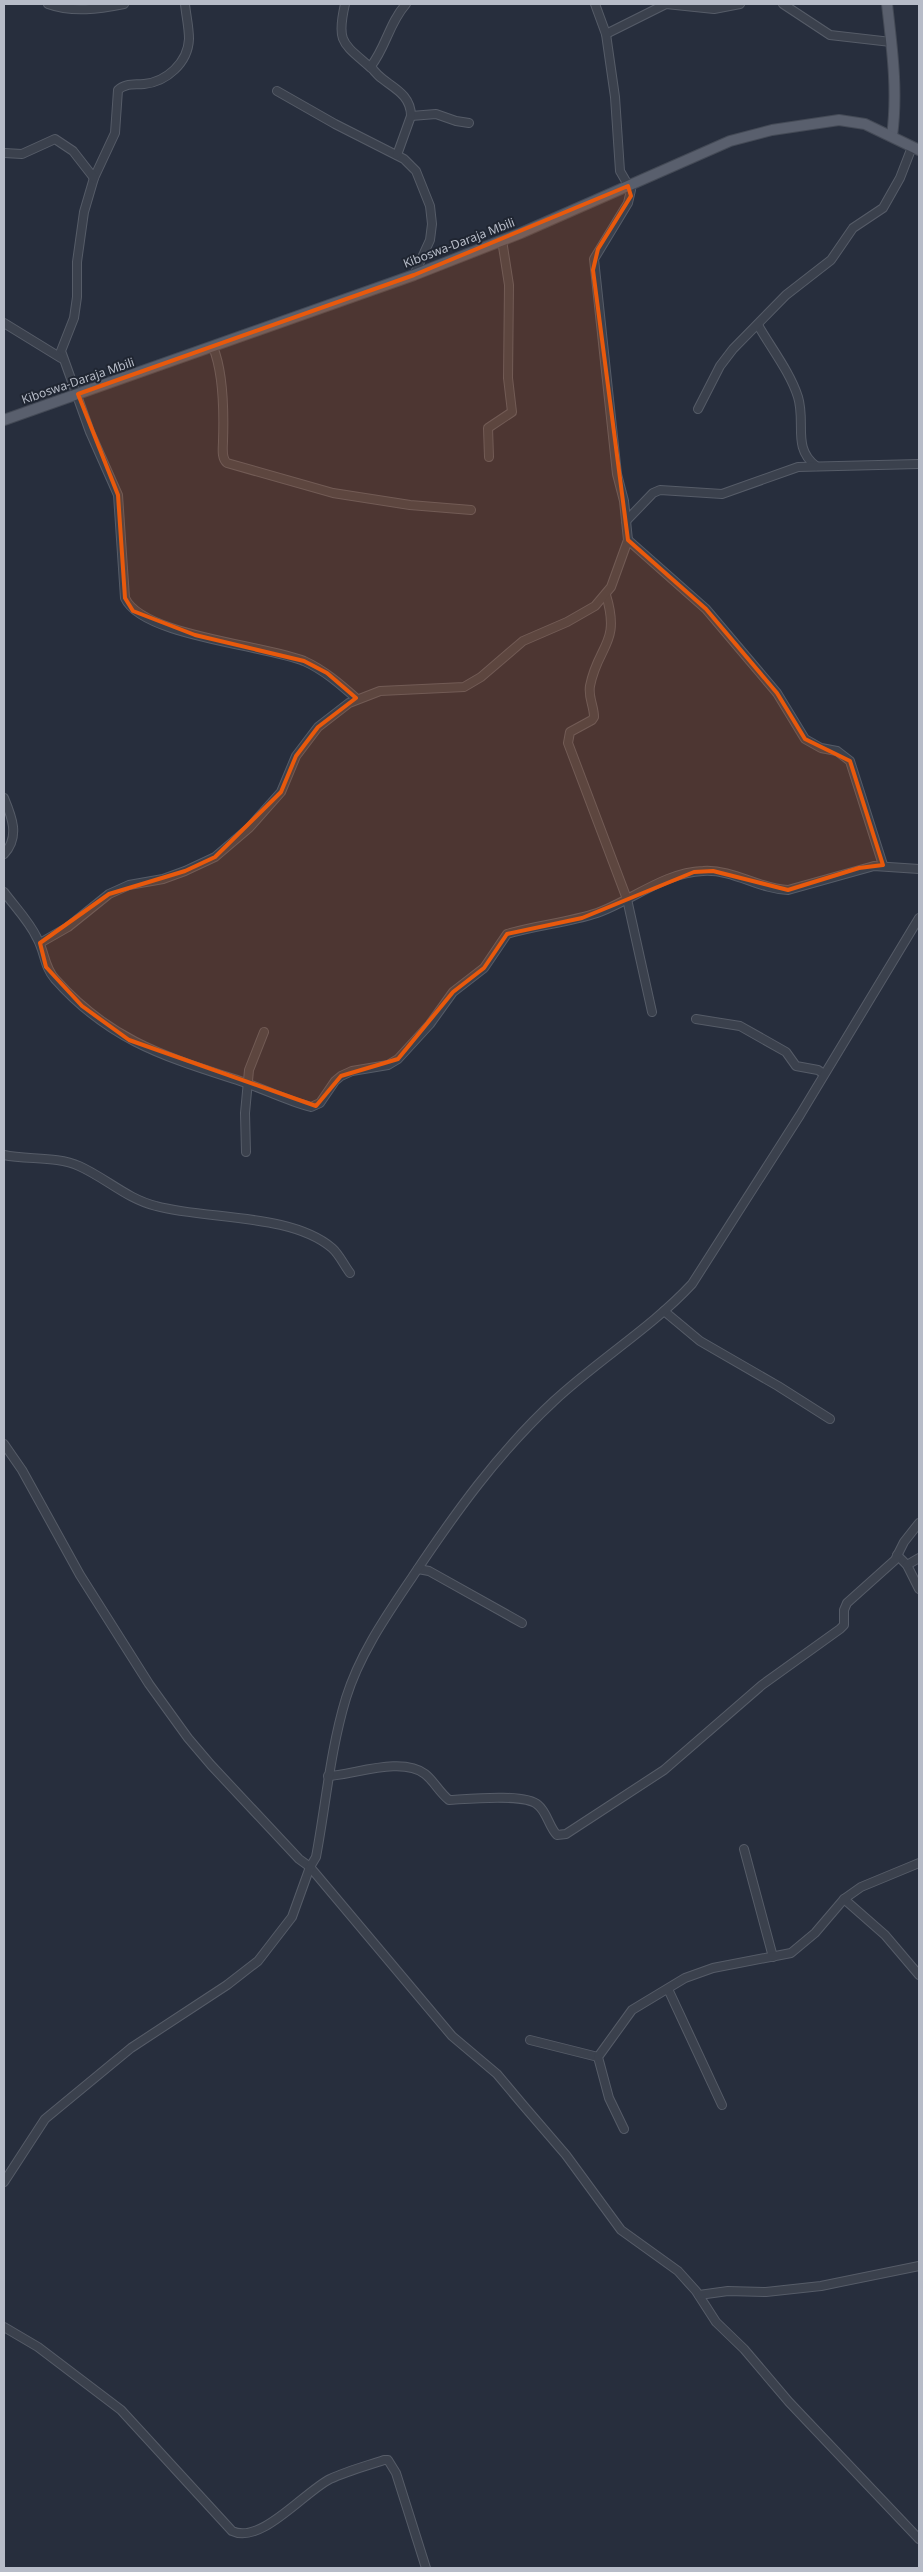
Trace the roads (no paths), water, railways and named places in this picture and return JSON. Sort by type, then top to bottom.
[{"type":"main road","points":[[887,4],[892,42],[896,107],[892,136]]},
{"type":"main road","name":"Kiboswa-Daraja Mbili","points":[[4,420],[414,275],[502,240],[730,141],[772,130],[839,120],[865,124],[916,149]]},
{"type":"street","points":[[48,4],[66,9],[81,10],[124,4]]},
{"type":"street","points":[[185,4],[189,40],[185,55],[165,79],[153,83],[128,85],[118,90],[116,133],[94,178],[79,240],[74,318],[62,345],[61,358],[78,394],[90,432],[118,495],[125,598],[133,611],[195,635],[304,661],[327,673],[356,699]]},
{"type":"street","points":[[345,4],[340,35],[345,44],[396,88],[408,103],[412,116],[397,155]]},
{"type":"street","points":[[371,68],[394,19],[406,4]]},
{"type":"street","points":[[40,944],[68,927],[109,894],[129,885],[163,879],[214,857],[249,828],[281,792],[296,756],[318,727],[356,699],[380,691],[464,687],[477,680],[523,641],[584,614],[606,595],[618,573],[628,540],[617,474],[608,378],[593,270],[594,259],[598,249],[631,196],[620,171],[615,97],[606,34],[595,4]]},
{"type":"street","points":[[606,34],[666,4],[714,9],[740,4]]},
{"type":"street","points":[[783,4],[830,35],[892,42]]},
{"type":"street","points":[[277,91],[335,124],[397,155],[416,171],[430,206],[432,224],[430,240],[414,275]]},
{"type":"street","points":[[412,116],[436,114],[469,123]]},
{"type":"street","points":[[4,153],[22,154],[55,139],[73,151],[94,178]]},
{"type":"street","points":[[698,409],[720,366],[786,295],[831,260],[853,228],[883,208],[916,149]]},
{"type":"street","points":[[489,457],[488,428],[512,412],[508,378],[509,285],[502,240]]},
{"type":"street","points":[[4,323],[61,358]]},
{"type":"street","points":[[758,325],[798,398],[802,448],[805,456],[816,466]]},
{"type":"street","points":[[213,347],[218,366],[223,416],[223,456],[227,463],[333,493],[410,505],[472,510]]},
{"type":"street","points":[[626,520],[653,493],[660,490],[722,494],[798,467],[919,464]]},
{"type":"street","points":[[628,540],[706,609],[777,694],[805,739],[821,748],[837,752],[850,761],[882,865]]},
{"type":"street","points":[[606,595],[612,623],[610,636],[590,687],[594,717],[570,732],[568,743],[628,899],[652,1012]]},
{"type":"street","points":[[4,798],[14,830],[10,848],[4,854]]},
{"type":"street","points":[[4,892],[34,931],[40,944],[46,967],[82,1006],[107,1026],[128,1040],[161,1054],[307,1106],[316,1106],[341,1076],[352,1071],[388,1065],[398,1060],[430,1024],[453,992],[484,968],[507,934],[582,918],[664,882],[694,872],[713,870],[775,889],[788,890],[859,868],[882,865],[919,870]]},
{"type":"street","points":[[4,2182],[45,2119],[131,2048],[227,1985],[258,1961],[292,1917],[310,1867],[316,1857],[331,1754],[354,1678],[373,1637],[458,1508],[496,1461],[575,1381],[664,1311],[692,1284],[710,1259],[919,918]]},
{"type":"street","points":[[696,1019],[740,1026],[786,1052],[796,1066],[818,1070],[824,1074]]},
{"type":"street","points":[[246,1152],[245,1113],[249,1070],[264,1032]]},
{"type":"street","points":[[4,1154],[78,1166],[131,1198],[154,1206],[182,1213],[259,1222],[310,1234],[332,1249],[350,1273]]},
{"type":"street","points":[[664,1311],[700,1341],[778,1386],[830,1419]]},
{"type":"street","points":[[4,1444],[22,1470],[80,1575],[149,1684],[188,1738],[299,1859],[310,1867],[452,2036],[497,2074],[566,2155],[622,2230],[670,2264],[699,2295],[716,2322],[744,2349],[789,2402],[919,2539]]},
{"type":"street","points":[[328,1776],[368,1768],[410,1768],[424,1774],[449,1800],[500,1798],[531,1802],[539,1805],[557,1835],[566,1834],[664,1770],[762,1684],[833,1636],[844,1625],[844,1610],[848,1603],[881,1574],[919,1523]]},
{"type":"street","points":[[897,1555],[907,1565],[919,1588]]},
{"type":"street","points":[[907,1565],[919,1558]]},
{"type":"street","points":[[418,1569],[429,1570],[522,1623]]},
{"type":"street","points":[[744,1849],[773,1957]]},
{"type":"street","points":[[598,2057],[632,2010],[685,1978],[713,1968],[791,1953],[804,1945],[844,1899],[861,1887],[919,1863]]},
{"type":"street","points":[[844,1899],[885,1935],[919,1975]]},
{"type":"street","points":[[668,1989],[722,2105]]},
{"type":"street","points":[[530,2040],[598,2057]]},
{"type":"street","points":[[598,2057],[610,2098],[624,2130]]},
{"type":"street","points":[[699,2295],[728,2291],[766,2292],[821,2286],[919,2266]]},
{"type":"street","points":[[4,2327],[38,2347],[121,2410],[225,2524],[238,2534],[244,2534],[273,2522],[329,2480],[388,2460],[396,2473],[426,2568]]}]
